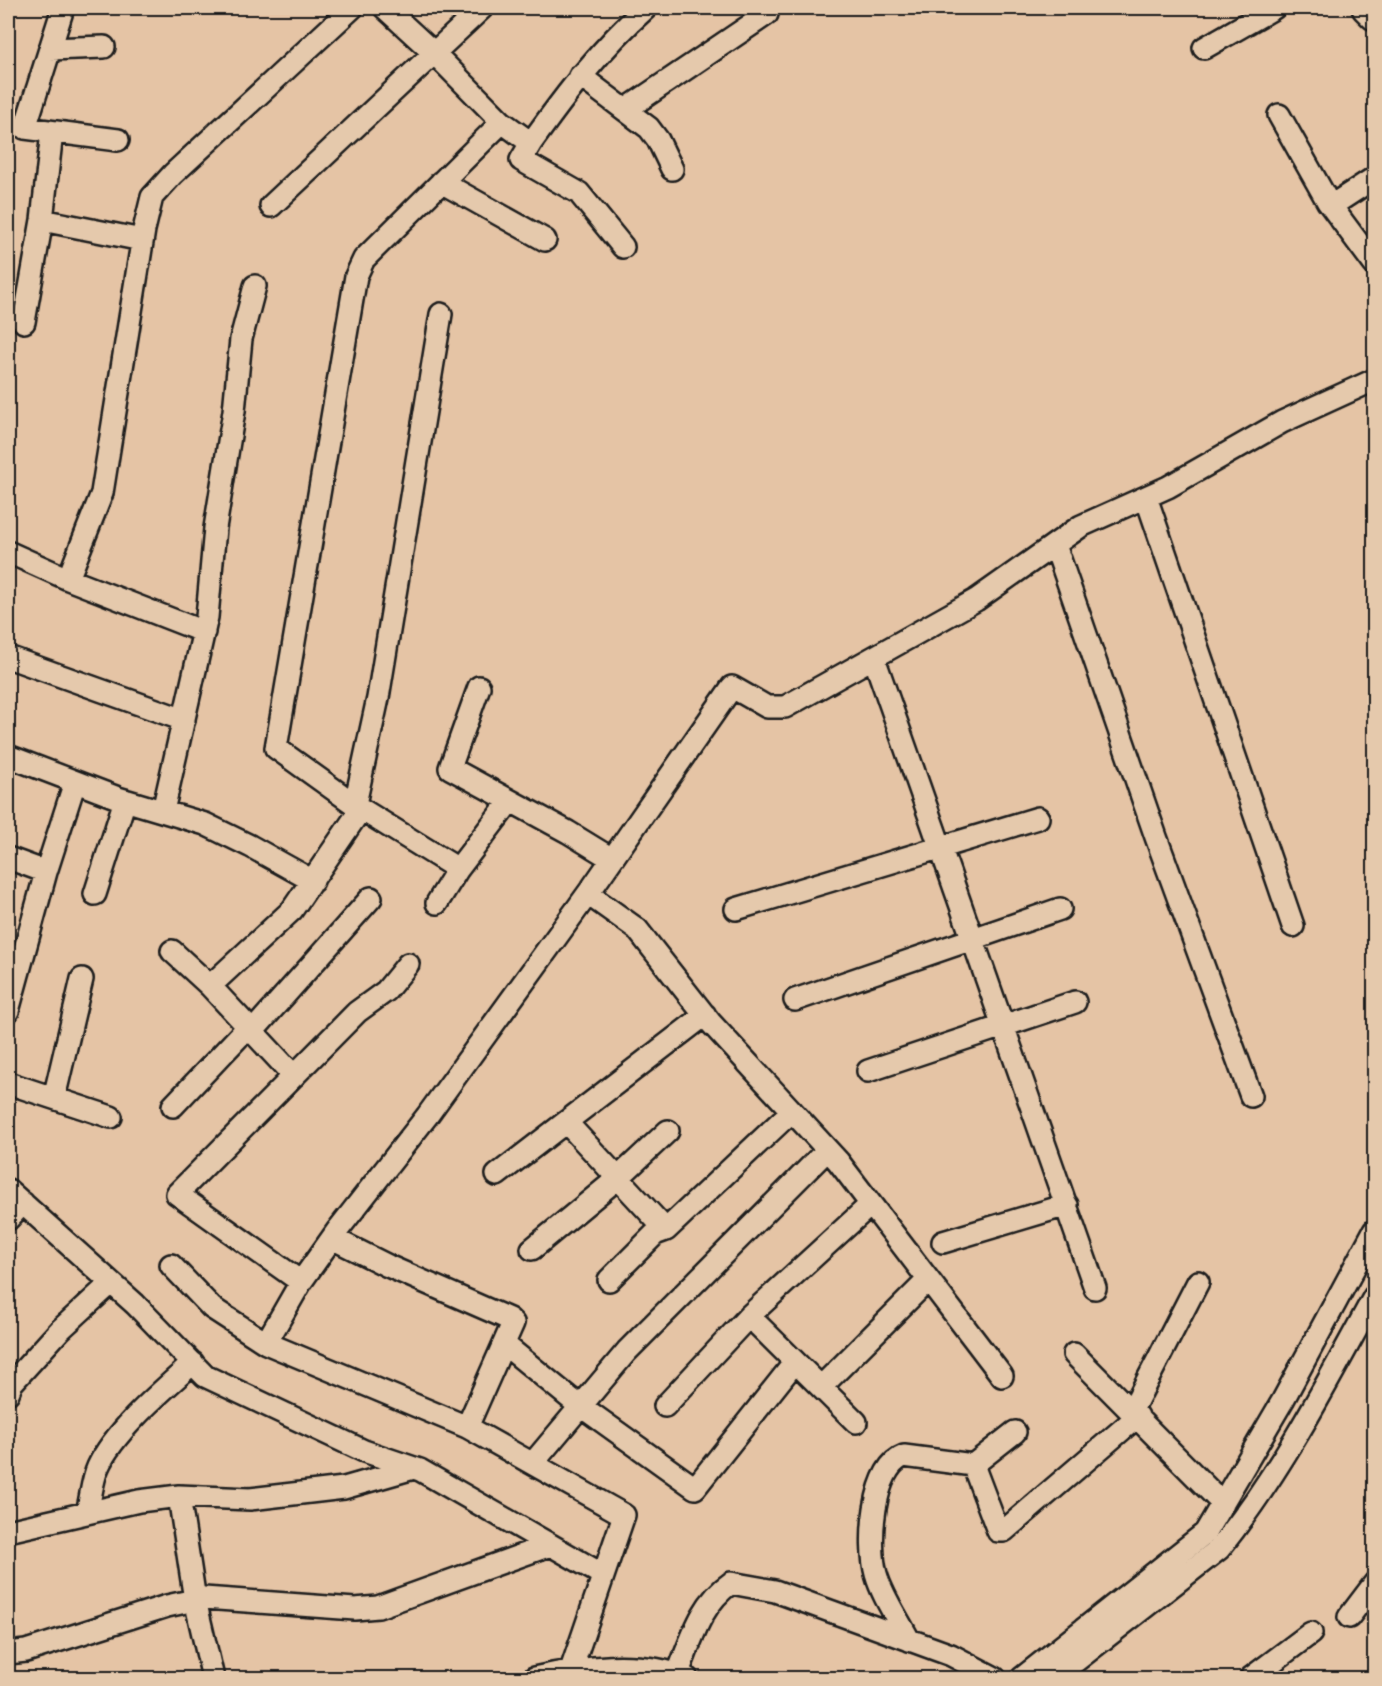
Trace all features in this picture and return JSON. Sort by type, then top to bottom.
[{"type":"main road","points":[[1366,8],[1374,16]]},
{"type":"street","points":[[63,8],[25,129],[118,140]]},
{"type":"street","points":[[68,579],[102,493],[142,240],[153,197],[173,174],[352,8]]},
{"type":"street","points":[[385,8],[435,54],[501,122],[531,143]]},
{"type":"street","points":[[271,206],[482,8]]},
{"type":"street","points":[[623,247],[579,193],[521,160],[580,76],[615,36],[646,8]]},
{"type":"street","points":[[1204,48],[1274,8]]},
{"type":"street","points":[[625,110],[767,14]]},
{"type":"street","points":[[50,49],[104,47]]},
{"type":"street","points":[[580,76],[649,128],[658,140],[672,169]]},
{"type":"street","points":[[1279,114],[1331,206],[1374,264]]},
{"type":"street","points":[[458,869],[358,807],[276,748],[356,276],[364,259],[501,122]]},
{"type":"street","points":[[24,322],[42,220],[52,132]]},
{"type":"street","points":[[1331,206],[1374,178]]},
{"type":"street","points":[[441,182],[545,240]]},
{"type":"street","points":[[42,220],[142,240]]},
{"type":"street","points":[[162,811],[204,632],[215,528],[234,411],[242,339],[255,286]]},
{"type":"street","points":[[210,986],[292,910],[313,881],[358,807],[441,314]]},
{"type":"street","points":[[266,1343],[301,1282],[332,1238],[428,1116],[588,894],[732,687],[766,707],[785,706],[976,600],[1081,526],[1146,497],[1282,422],[1374,380]]},
{"type":"street","points":[[1146,497],[1293,926]]},
{"type":"street","points":[[1054,545],[1156,837],[1251,1096]]},
{"type":"street","points":[[8,552],[68,579],[204,632]]},
{"type":"street","points":[[8,657],[184,720]]},
{"type":"street","points":[[874,658],[975,939],[1095,1288]]},
{"type":"street","points":[[479,687],[450,768],[612,859]]},
{"type":"street","points":[[8,756],[125,800],[205,824],[313,881]]},
{"type":"street","points":[[8,1011],[46,872],[75,782]]},
{"type":"street","points":[[95,894],[125,800]]},
{"type":"street","points":[[437,903],[458,869],[510,801]]},
{"type":"street","points":[[736,909],[1038,818]]},
{"type":"street","points":[[8,858],[46,872]]},
{"type":"street","points":[[588,894],[637,929],[705,1015],[828,1150],[1002,1376]]},
{"type":"street","points":[[173,1106],[250,1030],[371,898]]},
{"type":"street","points":[[795,1000],[1060,909]]},
{"type":"street","points":[[172,951],[210,986],[294,1076]]},
{"type":"street","points":[[301,1282],[177,1194],[357,1012],[386,991],[408,963]]},
{"type":"street","points":[[54,1098],[82,979]]},
{"type":"street","points":[[868,1071],[1075,1002]]},
{"type":"street","points":[[497,1175],[705,1015]]},
{"type":"street","points":[[8,1083],[111,1117]]},
{"type":"street","points":[[609,1280],[655,1234],[666,1230],[792,1111]]},
{"type":"street","points":[[566,1122],[666,1230]]},
{"type":"street","points":[[532,1248],[618,1178],[668,1131]]},
{"type":"street","points":[[533,1463],[627,1351],[828,1150]]},
{"type":"street","points":[[8,1219],[15,1196],[111,1282],[205,1376],[364,1451],[414,1468],[603,1575]]},
{"type":"street","points":[[665,1406],[749,1316],[870,1204]]},
{"type":"street","points":[[943,1242],[1066,1205]]},
{"type":"street","points":[[1022,1678],[1205,1533],[1374,1231]]},
{"type":"street","points":[[332,1238],[388,1266],[509,1319],[512,1326],[467,1427]]},
{"type":"street","points":[[171,1265],[212,1308],[266,1343],[467,1427],[624,1515],[571,1670]]},
{"type":"street","points":[[821,1387],[928,1280]]},
{"type":"street","points":[[8,1393],[12,1383],[60,1330],[111,1282]]},
{"type":"street","points":[[973,1465],[998,1531],[1004,1531],[1135,1413],[1198,1282]]},
{"type":"street","points":[[1054,1678],[1220,1549],[1238,1526],[1309,1414],[1374,1297]]},
{"type":"street","points":[[749,1316],[856,1422]]},
{"type":"street","points":[[504,1344],[580,1406],[695,1488],[795,1362]]},
{"type":"street","points":[[1074,1354],[1223,1504]]},
{"type":"street","points":[[87,1512],[98,1467],[111,1447],[156,1395],[193,1363]]},
{"type":"street","points":[[909,1640],[876,1575],[871,1548],[877,1500],[889,1467],[904,1456],[973,1465],[1015,1432]]},
{"type":"street","points":[[8,1531],[87,1512],[178,1496],[250,1499],[344,1488],[414,1468]]},
{"type":"street","points":[[178,1496],[195,1600],[213,1678]]},
{"type":"street","points":[[8,1653],[26,1651],[167,1606],[195,1600],[234,1598],[355,1609],[378,1606],[550,1545]]},
{"type":"street","points":[[534,1678],[571,1670],[638,1668],[682,1677],[703,1614],[716,1593],[731,1583],[776,1591],[951,1655],[995,1678]]},
{"type":"street","points":[[1360,1614],[1374,1584]]},
{"type":"street","points":[[1251,1678],[1311,1633]]}]
